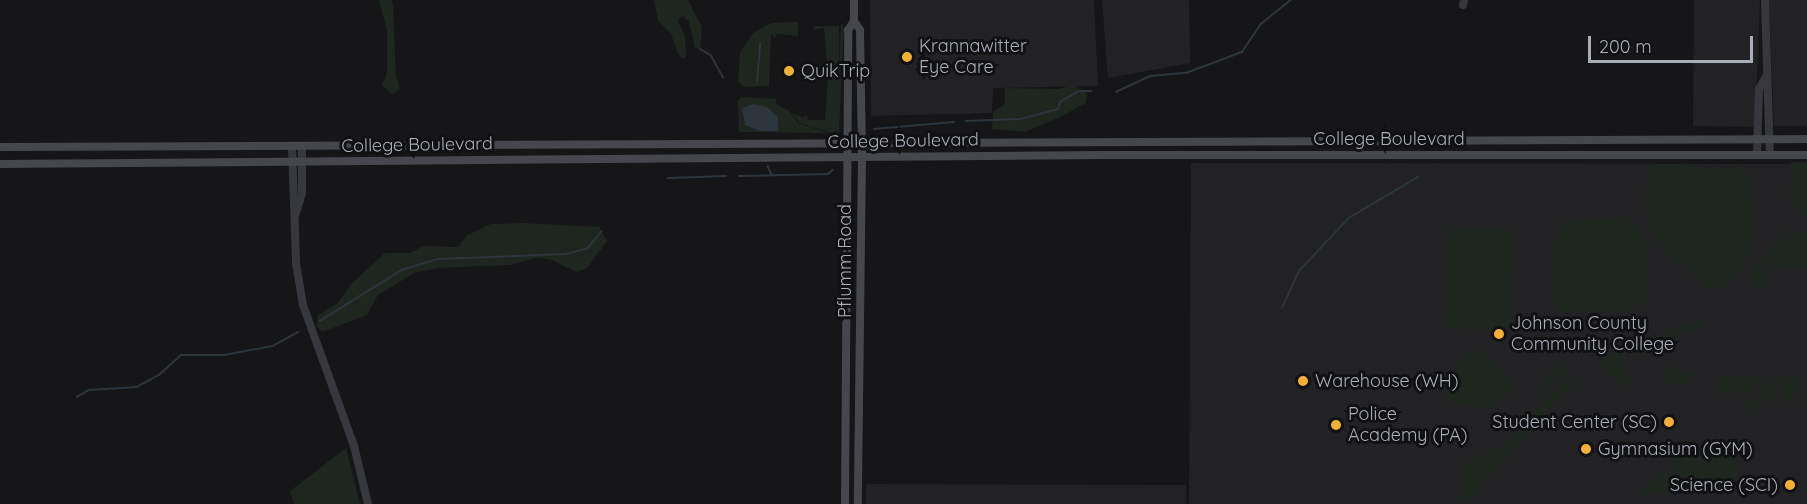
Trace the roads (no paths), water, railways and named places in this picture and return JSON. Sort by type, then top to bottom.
[{"type":"main road","name":"Pflumm Road","points":[[854,0],[854,21],[860,30],[862,158],[858,504]]},
{"type":"main road","name":"Pflumm Road","points":[[845,504],[849,158],[848,30],[854,21]]},
{"type":"main road","name":"College Boulevard","points":[[0,147],[849,141],[1807,139]]},
{"type":"main road","name":"College Boulevard","points":[[0,164],[1807,155]]},
{"type":"street","points":[[1765,0],[1766,78],[1770,90],[1770,155]]},
{"type":"street","points":[[1757,155],[1759,89],[1766,78]]},
{"type":"street","points":[[292,146],[295,217],[304,308],[354,446],[368,504]]},
{"type":"street","points":[[295,217],[302,193],[302,146]]},
{"type":"waterway","points":[[1116,92],[1150,76],[1186,73],[1242,52],[1261,24],[1291,0]]},
{"type":"waterway","points":[[757,81],[760,44]]},
{"type":"waterway","points":[[700,49],[711,55],[724,78]]},
{"type":"waterway","points":[[966,121],[1021,119],[1058,109],[1060,102],[1079,91],[1091,91]]},
{"type":"waterway","points":[[874,129],[954,122]]},
{"type":"waterway","points":[[768,166],[772,175]]},
{"type":"waterway","points":[[739,176],[828,174],[833,170]]},
{"type":"waterway","points":[[668,178],[726,176]]},
{"type":"waterway","points":[[1282,308],[1299,271],[1349,218],[1418,177]]},
{"type":"waterway","points":[[320,321],[402,270],[437,259],[566,254],[588,248],[601,232]]},
{"type":"waterway","points":[[77,397],[89,390],[137,387],[159,375],[181,355],[224,355],[273,346],[298,332]]},
{"type":"place","name":"Krannawitter Eye Care","points":[[907,57]]},
{"type":"place","name":"QuikTrip","points":[[789,71]]},
{"type":"place","name":"Johnson County Community College","points":[[1499,334]]},
{"type":"place","name":"Warehouse (WH)","points":[[1303,381]]},
{"type":"place","name":"Student Center (SC)","points":[[1669,422]]},
{"type":"place","name":"Police Academy (PA)","points":[[1336,425]]},
{"type":"place","name":"Gymnasium (GYM)","points":[[1586,449]]},
{"type":"place","name":"Science (SCI)","points":[[1790,485]]}]
